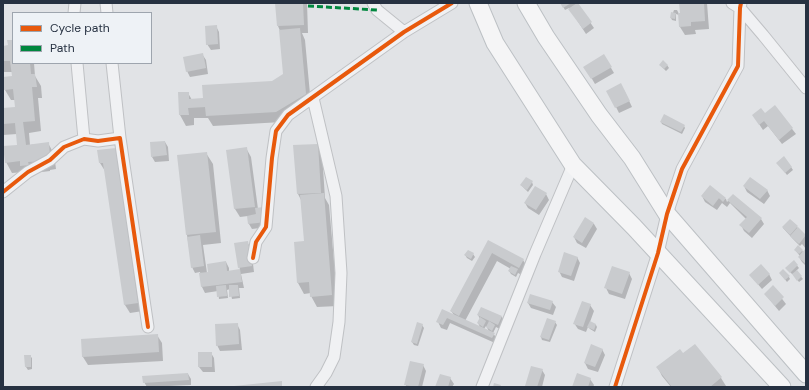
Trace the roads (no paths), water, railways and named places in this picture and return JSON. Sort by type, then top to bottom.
[{"type":"main road","points":[[478,3],[495,43],[573,165],[658,253],[782,387]]},
{"type":"main road","points":[[526,3],[546,37],[599,115],[632,158],[667,214],[806,374]]},
{"type":"street","points":[[373,3],[377,10],[404,32]]},
{"type":"street","points":[[253,258],[256,242],[266,228],[272,158],[276,132],[288,115],[404,32],[452,3]]},
{"type":"street","points":[[615,387],[658,253],[667,214],[682,169],[738,66],[738,5]]},
{"type":"street","points":[[738,5],[806,88]]},
{"type":"street","points":[[77,64],[84,139]]},
{"type":"street","points":[[112,64],[120,138],[148,327]]},
{"type":"street","points":[[313,98],[336,196],[341,273],[339,322],[334,357],[326,373],[316,387]]},
{"type":"street","points":[[3,192],[28,172],[50,160],[64,147],[84,139],[98,141],[120,138]]},
{"type":"street","points":[[482,387],[535,254],[573,165]]}]
